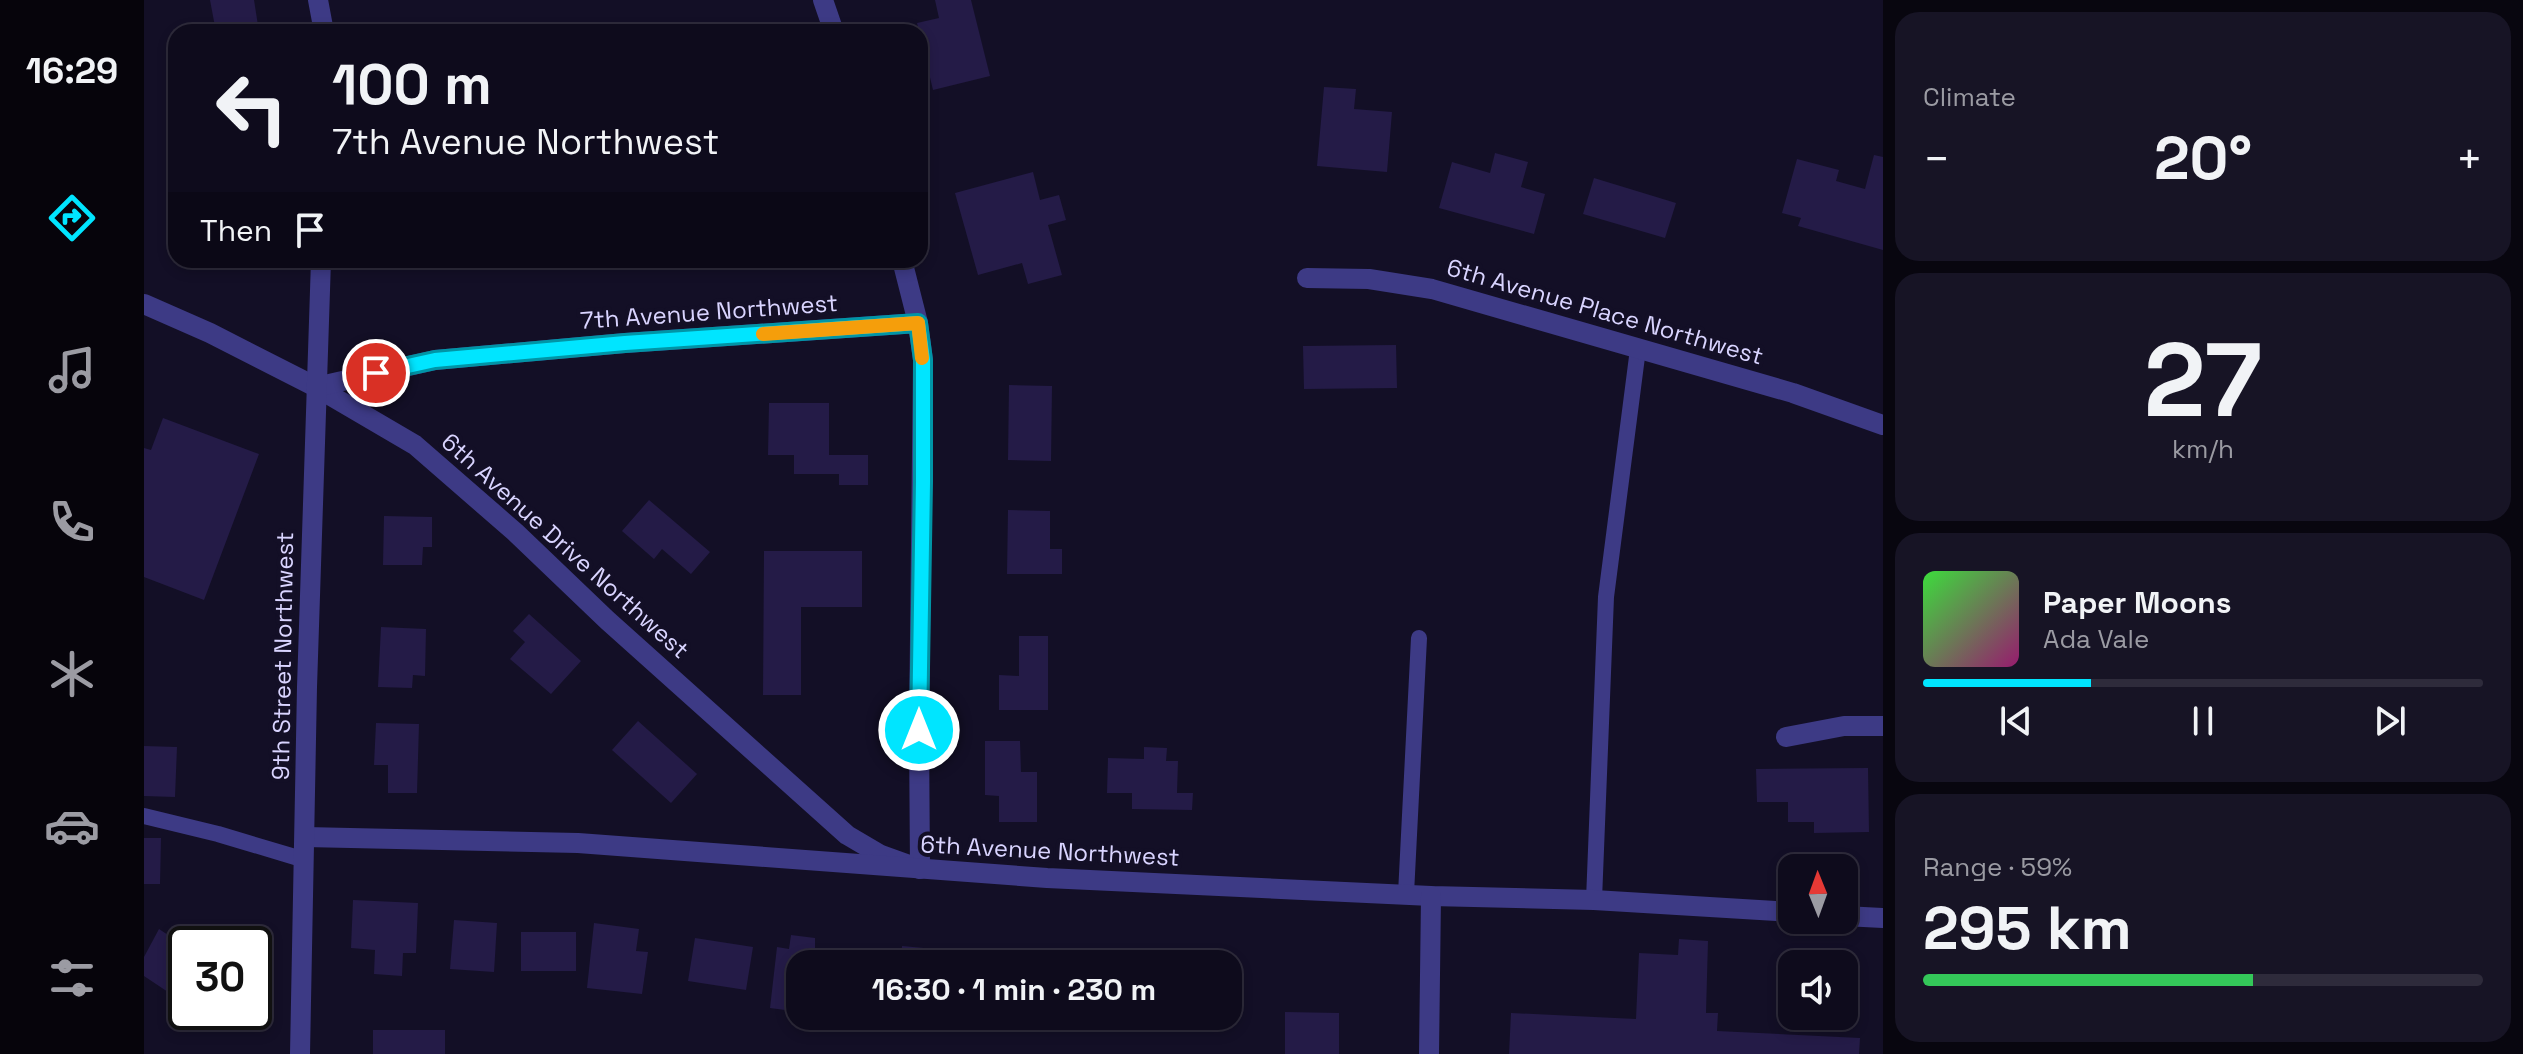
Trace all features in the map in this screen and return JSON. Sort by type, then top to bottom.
[{"type":"street","points":[[318,0],[322,24]]},
{"type":"street","points":[[823,0],[831,24]]},
{"type":"street","name":"9th Street Northwest","points":[[300,1054],[321,268]]},
{"type":"street","points":[[904,268],[918,323],[923,360],[920,869]]},
{"type":"street","name":"6th Avenue Place Northwest","points":[[1307,278],[1369,279],[1432,289],[1793,393],[1883,425]]},
{"type":"street","name":"6th Avenue Drive Northwest","points":[[144,304],[210,333],[316,387],[415,445],[515,532],[607,620],[847,835],[881,855],[920,869]]},
{"type":"street","name":"7th Avenue Northwest","points":[[316,387],[435,360],[625,343],[918,323]]},
{"type":"street","points":[[1786,737],[1844,726],[1883,726]]},
{"type":"street","name":"6th Avenue Northwest","points":[[305,837],[578,843],[1047,878],[1431,896],[1594,900],[1778,911]]},
{"type":"street","points":[[1429,1054],[1431,896]]},
{"type":"street","points":[[1858,917],[1883,918]]},
{"type":"lane","points":[[1594,900],[1606,597],[1638,349]]},
{"type":"lane","points":[[1406,894],[1419,638]]},
{"type":"lane","points":[[144,816],[305,860]]},
{"type":"building","points":[[210,0],[254,0],[258,24],[214,24]]},
{"type":"building","points":[[935,0],[971,0],[990,76],[933,90],[928,69],[928,24],[917,23],[939,18]]},
{"type":"building","points":[[1324,87],[1356,89],[1354,109],[1392,112],[1387,172],[1317,166]]},
{"type":"building","points":[[1495,153],[1528,162],[1521,187],[1545,194],[1534,234],[1439,208],[1452,162],[1490,173]]},
{"type":"building","points":[[1874,155],[1883,157],[1883,250],[1798,226],[1801,218],[1782,213],[1797,159],[1839,170],[1836,181],[1865,189]]},
{"type":"building","points":[[1033,172],[1040,200],[1059,195],[1066,220],[1048,225],[1062,275],[1028,284],[1022,263],[978,275],[955,193]]},
{"type":"building","points":[[1594,178],[1676,203],[1665,238],[1583,214]]},
{"type":"building","points":[[1396,345],[1397,388],[1304,389],[1303,346]]},
{"type":"building","points":[[1009,385],[1052,386],[1051,461],[1008,460]]},
{"type":"building","points":[[769,403],[829,403],[829,455],[868,455],[868,485],[839,485],[839,474],[794,474],[794,455],[768,455]]},
{"type":"building","points":[[163,418],[259,454],[204,600],[144,577],[144,448],[151,450]]},
{"type":"building","points":[[649,500],[710,552],[691,574],[662,549],[654,559],[622,531]]},
{"type":"building","points":[[1008,510],[1050,511],[1050,549],[1062,549],[1062,574],[1007,574]]},
{"type":"building","points":[[384,516],[432,517],[432,547],[423,547],[422,565],[383,565]]},
{"type":"building","points":[[764,551],[862,551],[862,607],[801,607],[801,695],[763,695]]},
{"type":"building","points":[[529,614],[581,661],[551,694],[510,659],[525,642],[513,631]]},
{"type":"building","points":[[381,627],[426,629],[425,676],[413,675],[412,688],[378,687]]},
{"type":"building","points":[[1019,636],[1048,636],[1048,710],[999,710],[999,675],[1019,676]]},
{"type":"building","points":[[638,721],[697,774],[671,803],[612,750]]},
{"type":"building","points":[[376,723],[419,724],[417,793],[388,793],[388,765],[374,765]]},
{"type":"building","points":[[985,741],[1020,741],[1021,772],[1037,772],[1037,822],[999,822],[999,796],[985,795]]},
{"type":"building","points":[[144,746],[177,747],[175,797],[144,796]]},
{"type":"building","points":[[1144,747],[1167,748],[1166,761],[1178,761],[1177,793],[1193,793],[1192,810],[1132,809],[1132,793],[1107,793],[1108,758],[1144,759]]},
{"type":"building","points":[[1868,768],[1869,832],[1814,833],[1814,822],[1788,822],[1788,802],[1757,802],[1756,769]]},
{"type":"building","points":[[144,838],[161,838],[160,884],[144,884]]},
{"type":"building","points":[[353,900],[418,903],[416,953],[403,953],[402,976],[374,974],[375,950],[351,948]]},
{"type":"building","points":[[454,920],[497,923],[494,972],[450,969]]},
{"type":"building","points":[[594,923],[639,929],[636,951],[648,952],[642,994],[587,988]]},
{"type":"building","points":[[159,929],[168,935],[168,992],[144,976],[144,957]]},
{"type":"building","points":[[521,932],[576,932],[576,971],[521,971]]},
{"type":"building","points":[[791,935],[815,938],[815,949],[825,950],[786,950],[786,1010],[770,1008],[777,947],[789,949]]},
{"type":"building","points":[[695,938],[753,947],[746,990],[688,981]]},
{"type":"building","points":[[1679,939],[1708,941],[1706,1013],[1718,1013],[1717,1031],[1860,1038],[1859,1054],[1509,1054],[1511,1013],[1636,1019],[1639,953],[1678,955]]},
{"type":"building","points":[[902,946],[946,950],[902,950]]},
{"type":"building","points":[[1285,1012],[1339,1013],[1339,1054],[1285,1054]]},
{"type":"building","points":[[373,1030],[445,1030],[445,1054],[373,1054]]},
{"type":"slow traffic","points":[[763,334],[918,323],[922,358]]},
{"type":"route","points":[[376,373],[435,360],[625,343],[918,323],[923,360],[919,730]]}]
